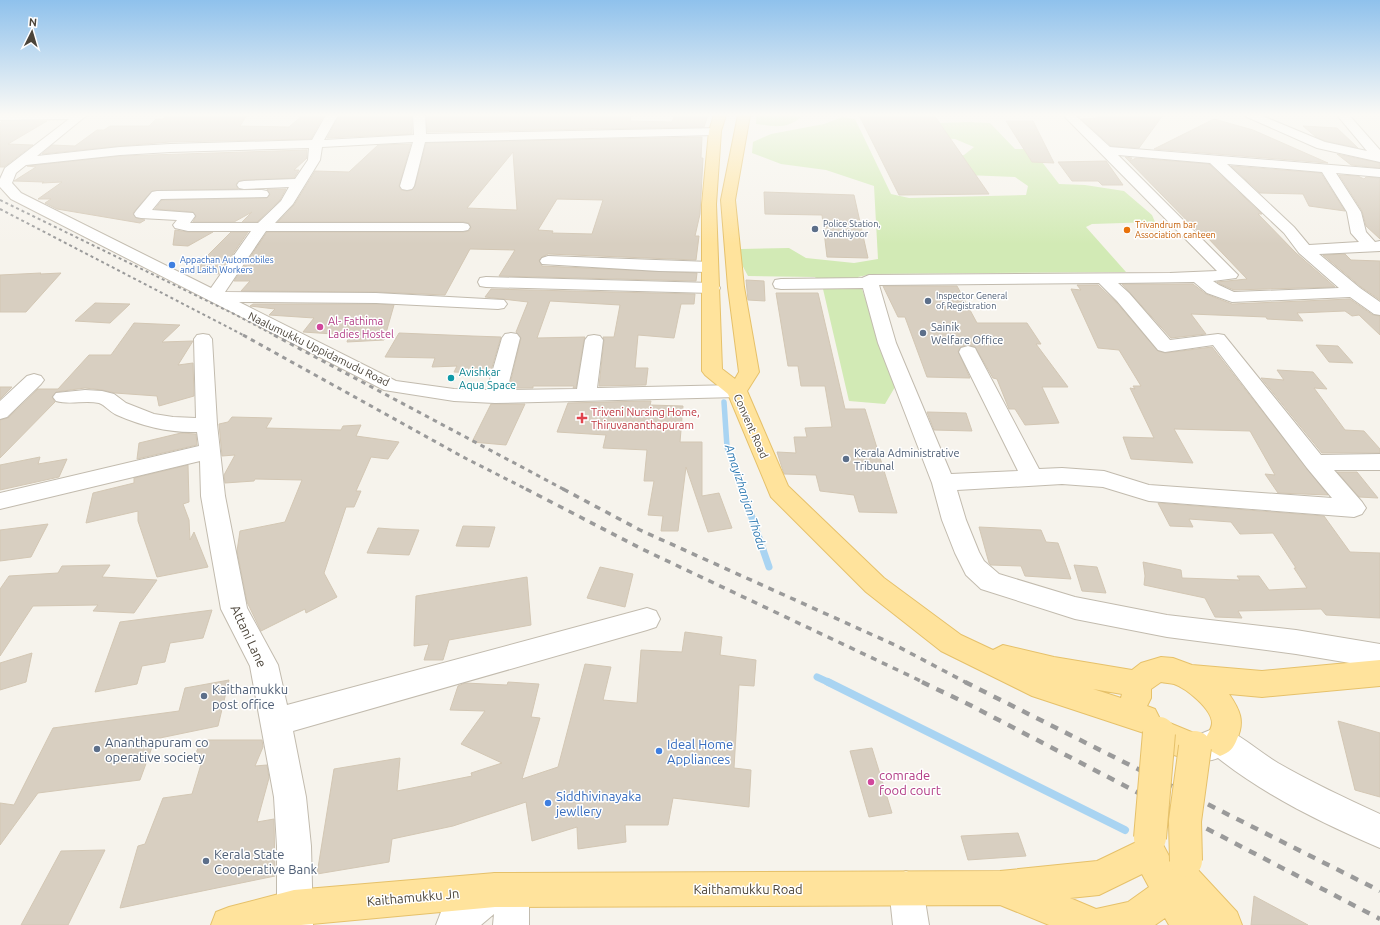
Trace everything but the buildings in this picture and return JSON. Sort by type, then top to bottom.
[{"type":"main road","name":"Convent Road","points":[[713,158],[709,204],[710,267],[712,288],[712,371],[728,391],[779,491],[875,585],[952,644]]},
{"type":"main road","points":[[728,391],[749,372],[736,287],[728,200],[736,158]]},
{"type":"main road","points":[[952,644],[1054,670],[1137,684]]},
{"type":"main road","points":[[952,644],[1042,687],[1152,726],[1176,742],[1207,744],[1226,733],[1227,722],[1223,710],[1204,686],[1190,678],[1164,670],[1152,672],[1137,684],[1135,694],[1138,706],[1152,726],[1150,846],[1224,925]]},
{"type":"main road","points":[[1190,678],[1262,684],[1380,672]]},
{"type":"main road","points":[[1215,698],[1262,684]]},
{"type":"main road","points":[[1188,925],[1181,879],[1186,821],[1207,744]]},
{"type":"main road","name":"Kaithamukku Road","points":[[503,890],[1000,888],[1099,878],[1150,846]]},
{"type":"main road","points":[[1100,925],[1136,918],[1181,879]]},
{"type":"main road","points":[[1000,888],[1093,925]]},
{"type":"main road","name":"Kaithamukku Jn","points":[[229,925],[503,890]]},
{"type":"street","points":[[25,161],[29,158]]},
{"type":"street","points":[[25,161],[52,158]]},
{"type":"street","points":[[213,297],[261,228],[286,204],[314,158]]},
{"type":"street","points":[[407,186],[415,158]]},
{"type":"street","points":[[1114,158],[1230,275],[1103,278],[869,280],[887,343],[943,483],[954,520],[967,553],[975,568],[990,582],[1075,608],[1152,623],[1296,642],[1380,656]]},
{"type":"street","points":[[1213,158],[1289,230],[1305,250],[1354,292],[1380,310]]},
{"type":"street","points":[[1215,158],[1380,173]]},
{"type":"street","name":"Naalumukku Uppidamudu Road","points":[[25,161],[10,171],[5,184],[16,196],[391,386],[454,395],[495,397],[667,394],[728,391]]},
{"type":"street","points":[[1326,168],[1354,212],[1360,233],[1375,246]]},
{"type":"street","points":[[199,185],[299,184]]},
{"type":"street","points":[[139,196],[262,194]]},
{"type":"street","points":[[157,196],[141,214],[188,216],[180,225],[188,228],[463,228]]},
{"type":"street","points":[[1305,250],[1375,246]]},
{"type":"street","points":[[548,260],[659,266],[710,267]]},
{"type":"street","points":[[1197,276],[1213,289],[1232,297],[1354,292]]},
{"type":"street","points":[[943,483],[1062,476],[1104,480],[1149,493],[1354,508],[1316,463],[1218,339],[1166,346],[1123,297],[1103,278]]},
{"type":"street","points":[[486,282],[712,288]]},
{"type":"street","points":[[781,284],[870,283]]},
{"type":"street","points":[[213,297],[376,298],[498,304]]},
{"type":"street","points":[[495,397],[511,338]]},
{"type":"street","name":"Attani Lane","points":[[203,339],[207,424],[213,496],[234,609],[264,665],[290,796],[294,846],[295,917]]},
{"type":"street","points":[[586,395],[594,340]]},
{"type":"street","points":[[968,352],[1032,477]]},
{"type":"street","points":[[0,412],[34,380]]},
{"type":"street","points":[[63,397],[91,397],[106,399],[118,407],[172,425],[207,424]]},
{"type":"street","points":[[0,501],[210,451]]},
{"type":"street","points":[[1316,463],[1380,462]]},
{"type":"street","points":[[275,722],[647,619]]},
{"type":"street","points":[[1207,744],[1241,759],[1332,808],[1380,831]]},
{"type":"street","points":[[906,888],[911,925]]},
{"type":"street","points":[[503,890],[511,925]]},
{"type":"street","name":"Kaithamukku Jn","points":[[454,925],[503,890]]},
{"type":"green space","points":[[766,158],[874,158],[891,194],[909,198],[1026,195],[1028,186],[1015,177],[942,174],[929,160],[942,158],[1039,158],[1059,184],[1085,185],[1124,191],[1152,215],[1155,222],[1092,224],[1086,227],[1126,272],[872,274],[858,277],[895,387],[885,404],[849,401],[823,289],[815,277],[748,276],[740,261],[741,249],[789,248],[806,258],[854,263],[878,259],[874,186],[826,170],[781,164]]},
{"type":"waterway","name":"Amayizhanjan Thodu","points":[[724,402],[727,447],[742,490]]},
{"type":"waterway","name":"Amayizhanjan Thodu","points":[[742,489],[769,567]]},
{"type":"waterway","points":[[817,677],[830,683]]},
{"type":"waterway","points":[[828,682],[1125,830]]},
{"type":"railway","points":[[0,200],[276,336]]},
{"type":"railway","points":[[0,209],[245,336]]},
{"type":"railway","points":[[243,335],[463,457],[528,490]]},
{"type":"railway","points":[[274,335],[565,490]]},
{"type":"railway","points":[[526,489],[642,549],[925,683]]},
{"type":"railway","points":[[563,489],[640,530],[895,645],[967,683]]},
{"type":"railway","points":[[922,682],[970,705],[1380,919]]},
{"type":"railway","points":[[965,682],[1380,891]]},
{"type":"place","name":"Police Station, Vanchiyoor","points":[[815,229]]},
{"type":"place","name":"Trivandrum bar Association canteen","points":[[1127,230]]},
{"type":"place","name":"Appachan Automobiles and Laith Workers","points":[[172,265]]},
{"type":"place","name":"Inspector General of Registration","points":[[928,301]]},
{"type":"place","name":"Al- Fathima Ladies Hostel","points":[[320,327]]},
{"type":"place","name":"Sainik Welfare Office","points":[[923,333]]},
{"type":"place","name":"Avishkar Aqua Space","points":[[451,378]]},
{"type":"place","name":"Triveni Nursing Home, Thiruvananthapuram","points":[[582,418]]},
{"type":"place","name":"Kerala Administrative Tribunal","points":[[846,459]]},
{"type":"place","name":"Kaithamukku post office","points":[[204,696]]},
{"type":"place","name":"Ananthapuram co operative society","points":[[97,749]]},
{"type":"place","name":"Ideal Home Appliances","points":[[659,751]]},
{"type":"place","name":"comrade food court","points":[[871,782]]},
{"type":"place","name":"Siddhivinayaka jewllery","points":[[548,803]]},
{"type":"place","name":"Kerala State Cooperative Bank","points":[[206,861]]}]
